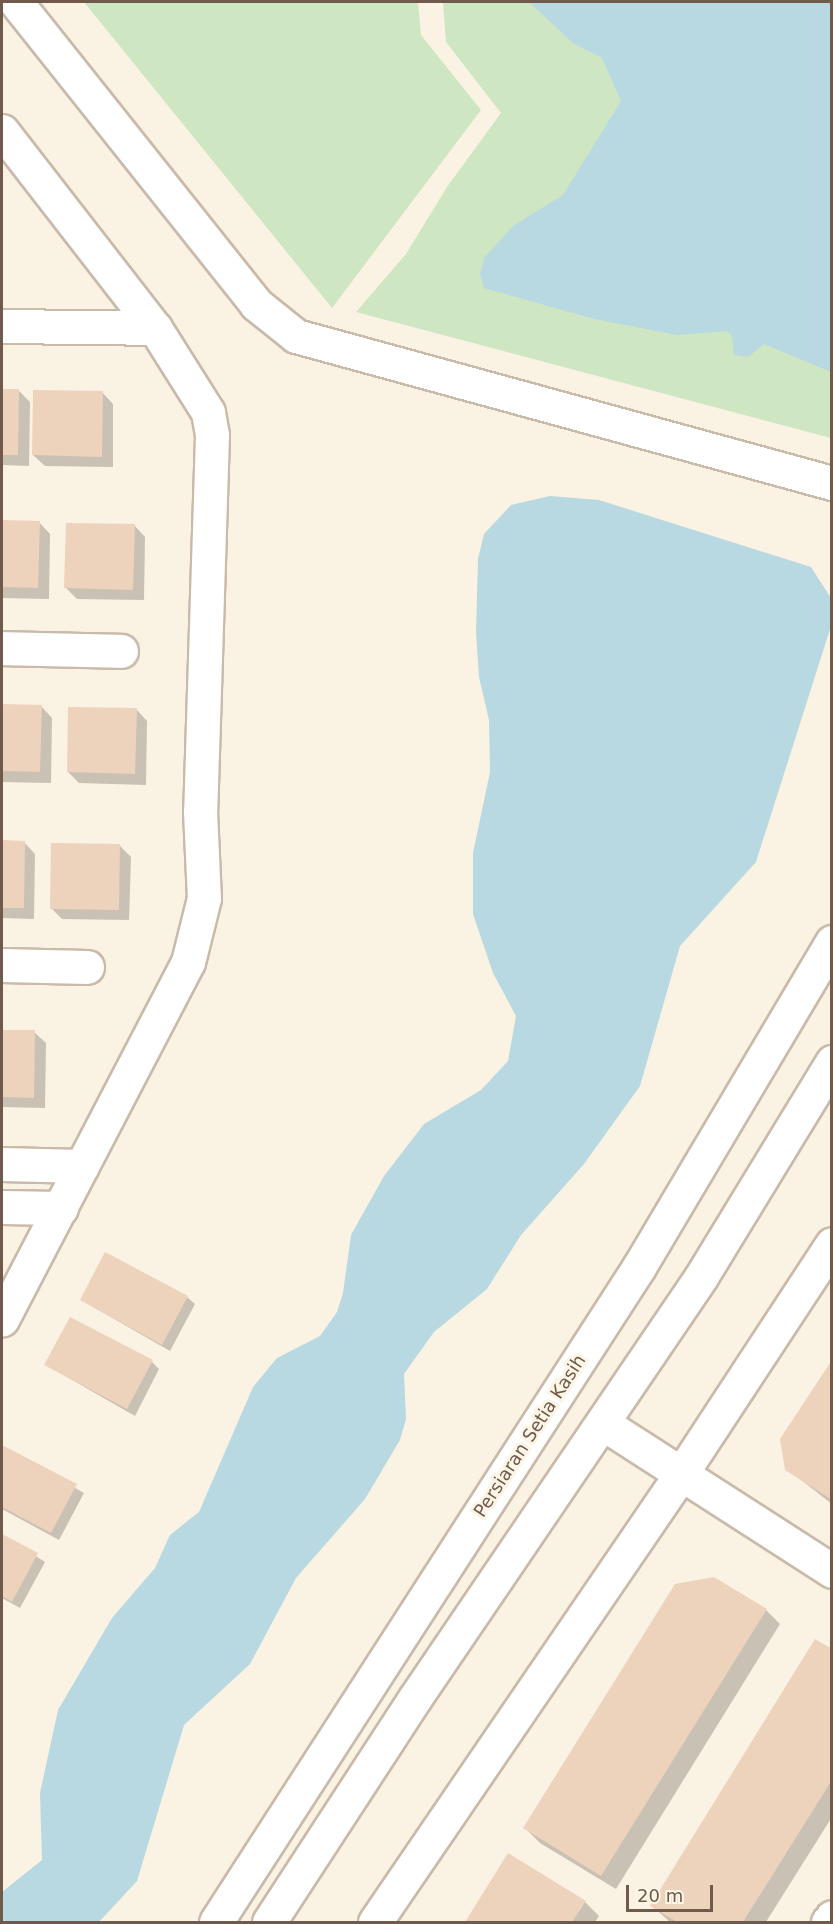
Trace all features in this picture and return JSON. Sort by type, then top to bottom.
[{"type":"street","points":[[16,2],[256,304],[296,336],[831,483]]},
{"type":"street","points":[[2,131],[155,328],[208,412],[212,435],[200,811],[204,898],[188,962],[2,1320]]},
{"type":"street","points":[[2,326],[155,328]]},
{"type":"street","points":[[2,648],[121,651]]},
{"type":"street","name":"Persiaran Setia Kasih","points":[[216,1923],[639,1267],[819,981],[831,942]]},
{"type":"street","points":[[2,965],[87,967]]},
{"type":"street","points":[[269,1923],[415,1698],[604,1424],[701,1277],[831,1062]]},
{"type":"street","points":[[2,1164],[82,1166]]},
{"type":"street","points":[[2,1207],[61,1209]]},
{"type":"street","points":[[375,1923],[681,1474],[831,1244]]},
{"type":"street","points":[[604,1424],[831,1571]]},
{"type":"street","points":[[828,1923],[831,1917]]},
{"type":"green space","points":[[84,2],[418,2],[421,35],[481,110],[332,308]]},
{"type":"green space","points":[[443,2],[831,2],[831,438],[356,312],[406,254],[447,187],[501,113],[446,42]]},
{"type":"water","points":[[529,2],[831,2],[831,372],[764,344],[748,357],[734,355],[732,335],[726,331],[677,335],[594,319],[484,288],[480,274],[484,258],[513,226],[563,195],[621,101],[602,58],[574,44]]},
{"type":"water","points":[[550,496],[599,500],[811,567],[831,598],[831,626],[756,862],[680,946],[640,1086],[584,1164],[521,1235],[487,1289],[434,1332],[404,1374],[406,1419],[400,1440],[365,1499],[296,1578],[250,1664],[184,1725],[137,1881],[99,1922],[2,1922],[2,1892],[42,1860],[40,1793],[58,1710],[112,1618],[155,1568],[170,1535],[199,1512],[253,1387],[277,1358],[320,1336],[337,1312],[343,1293],[351,1235],[384,1176],[424,1124],[481,1090],[508,1061],[516,1016],[493,973],[473,914],[473,853],[490,772],[489,720],[479,677],[476,632],[478,559],[484,534],[511,505]]},
{"type":"building","points":[[2,389],[19,389],[18,455],[2,455]]},
{"type":"building","points":[[33,390],[103,391],[102,457],[32,455]]},
{"type":"building","points":[[2,520],[40,521],[38,588],[2,587]]},
{"type":"building","points":[[66,523],[135,524],[133,590],[64,588]]},
{"type":"building","points":[[2,704],[42,705],[40,772],[2,771]]},
{"type":"building","points":[[68,707],[137,708],[135,774],[67,772]]},
{"type":"building","points":[[2,840],[25,841],[24,908],[2,908]]},
{"type":"building","points":[[51,843],[120,844],[119,910],[50,909]]},
{"type":"building","points":[[2,1030],[35,1030],[34,1098],[2,1097]]},
{"type":"building","points":[[105,1252],[188,1296],[162,1345],[80,1300]]},
{"type":"building","points":[[70,1317],[153,1360],[127,1409],[44,1365]]},
{"type":"building","points":[[832,1360],[832,1500],[785,1470],[780,1439]]},
{"type":"building","points":[[2,1445],[77,1484],[51,1533],[2,1507]]},
{"type":"building","points":[[2,1534],[38,1553],[12,1602],[2,1596]]},
{"type":"building","points":[[714,1577],[767,1609],[601,1876],[523,1828],[675,1584]]},
{"type":"building","points":[[815,1639],[832,1649],[832,1780],[743,1922],[677,1922],[650,1906]]},
{"type":"building","points":[[508,1853],[586,1901],[572,1922],[465,1922]]}]
